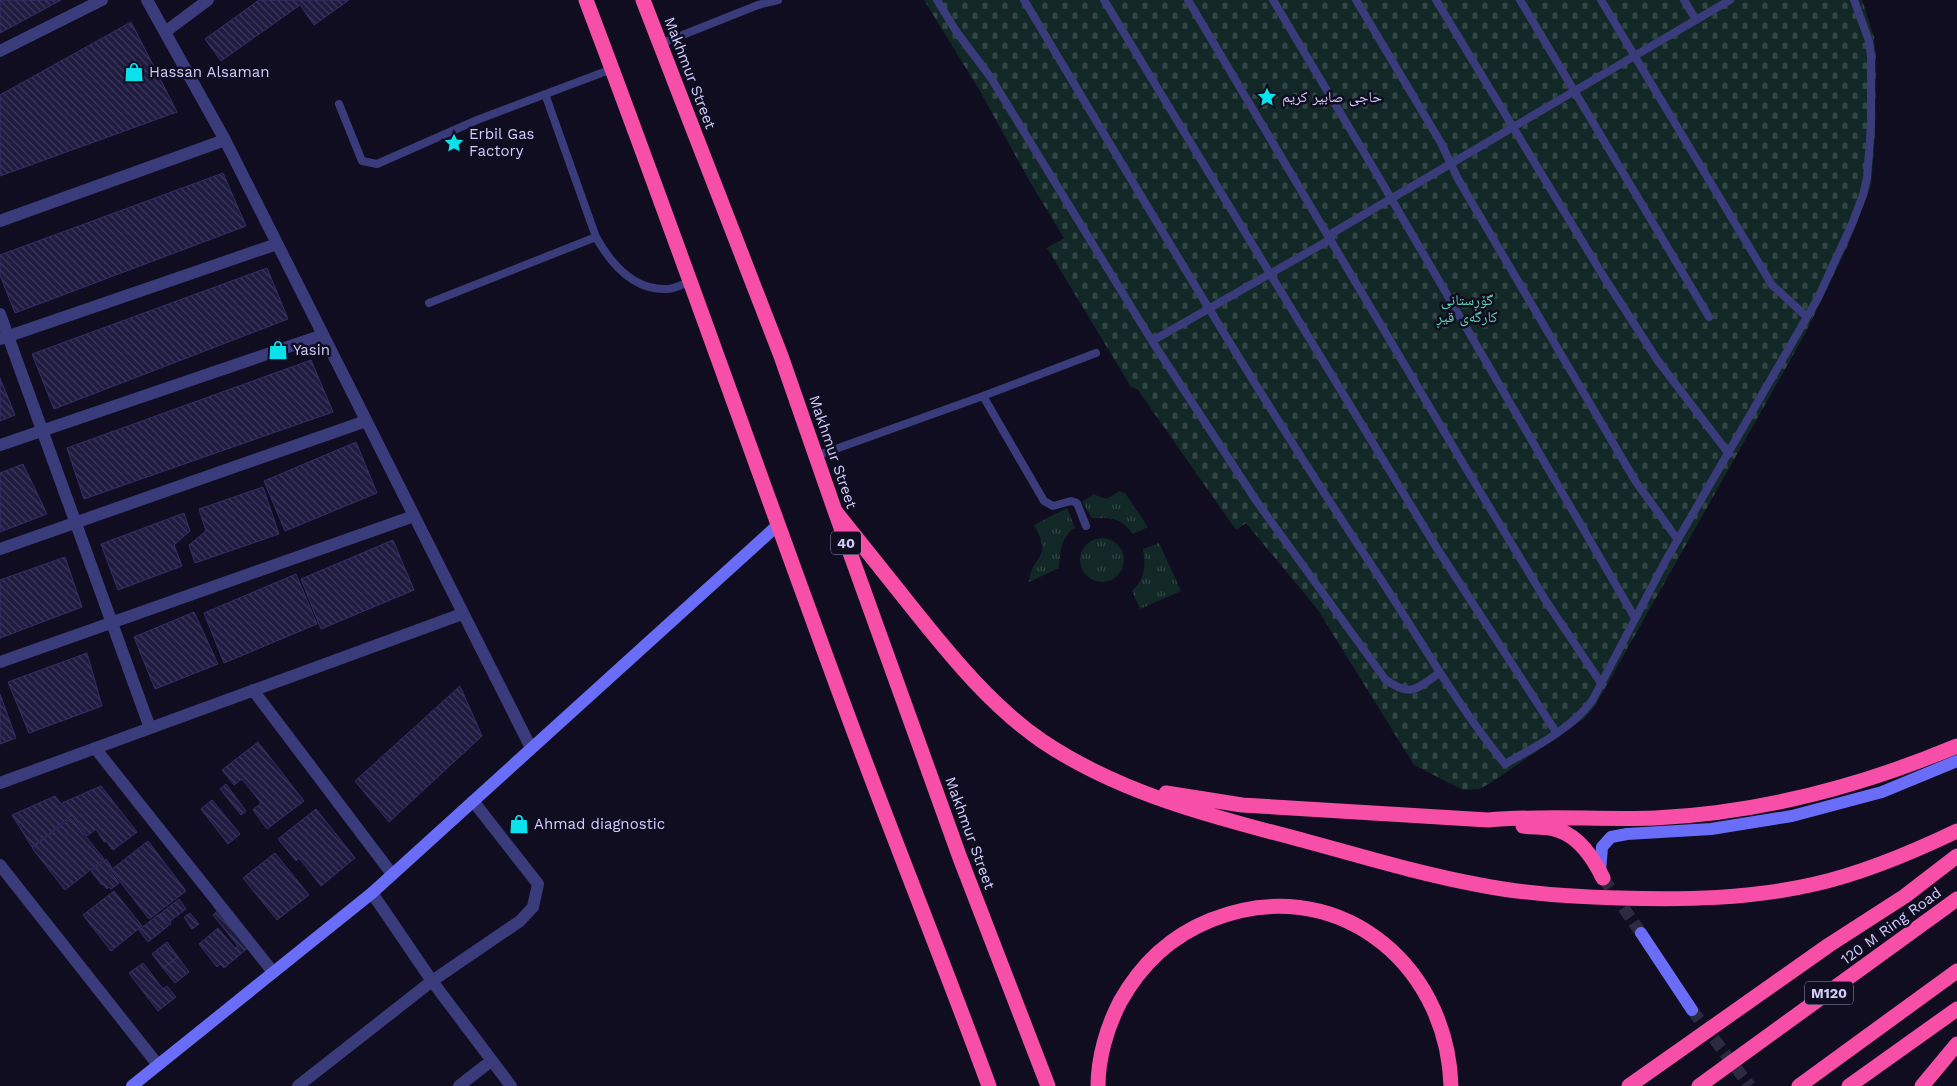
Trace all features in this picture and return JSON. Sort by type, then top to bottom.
[{"type":"highway","points":[[586,0],[779,524],[843,704],[989,1086]]},
{"type":"highway","name":"Makhmur Street","points":[[643,0],[781,356],[960,858],[1048,1086]]},
{"type":"highway","points":[[835,511],[957,663],[991,698],[1026,729],[1060,752],[1097,772],[1189,809],[1423,872],[1480,885],[1529,893],[1578,897],[1720,899],[1814,884],[1877,866],[1921,849],[1957,831]]},
{"type":"highway","points":[[1488,820],[1524,817],[1656,818],[1748,809],[1860,782],[1957,746]]},
{"type":"highway","points":[[1121,782],[1183,796],[1242,805],[1488,820],[1523,826],[1551,828],[1565,833],[1576,840],[1602,875]]},
{"type":"highway","points":[[1629,1086],[1829,945],[1905,896],[1957,856]]},
{"type":"highway","name":"120 M Ring Road","points":[[1699,1086],[1957,899]]},
{"type":"highway","points":[[1098,1086],[1101,1058],[1115,1013],[1130,985],[1150,960],[1172,940],[1197,926],[1226,914],[1258,908],[1286,906],[1317,911],[1338,917],[1358,927],[1382,943],[1408,968],[1422,986],[1442,1025],[1447,1046],[1451,1086]]},
{"type":"highway","points":[[1800,1086],[1957,972]]},
{"type":"highway","points":[[1850,1086],[1957,1009]]},
{"type":"highway","points":[[1922,1086],[1957,1044]]},
{"type":"street","points":[[0,51],[102,0]]},
{"type":"street","points":[[147,0],[226,140],[462,614],[531,748]]},
{"type":"street","points":[[165,32],[208,0]]},
{"type":"street","points":[[0,221],[226,140]]},
{"type":"street","points":[[4,337],[277,244]]},
{"type":"street","points":[[0,314],[4,337],[42,430],[150,728]]},
{"type":"street","points":[[0,445],[323,334]]},
{"type":"street","points":[[0,549],[366,421]]},
{"type":"street","points":[[0,662],[414,516]]},
{"type":"street","points":[[133,1086],[372,893],[779,524]]},
{"type":"street","points":[[0,783],[462,614]]},
{"type":"street","points":[[253,690],[392,874]]},
{"type":"street","points":[[94,748],[273,972]]},
{"type":"street","points":[[1602,875],[1602,847],[1611,837],[1627,834],[1711,829],[1792,816],[1882,792],[1957,761]]},
{"type":"street","points":[[298,1086],[432,981],[520,921],[533,908],[538,884],[472,801]]},
{"type":"street","points":[[0,865],[158,1065]]},
{"type":"street","points":[[372,893],[432,981],[511,1086]]},
{"type":"street","points":[[1641,932],[1692,1010]]},
{"type":"street","points":[[459,1086],[491,1061]]},
{"type":"lane","points":[[660,44],[758,5],[778,0]]},
{"type":"lane","points":[[937,0],[956,31],[991,78],[1152,341],[1257,502],[1385,679],[1395,687],[1407,691],[1416,690],[1439,673]]},
{"type":"lane","points":[[1024,0],[1208,309],[1321,489],[1396,601],[1439,673],[1474,726],[1505,764],[1584,712],[1678,540],[1808,317],[1852,224],[1867,178],[1871,125],[1871,56],[1866,34],[1854,0]]},
{"type":"lane","points":[[1104,0],[1433,542],[1556,732]]},
{"type":"lane","points":[[1188,0],[1479,491],[1546,601],[1601,683]]},
{"type":"lane","points":[[1273,0],[1635,618]]},
{"type":"lane","points":[[1356,0],[1441,142],[1450,164],[1636,482],[1678,540]]},
{"type":"lane","points":[[1436,0],[1602,274],[1658,361],[1729,454]]},
{"type":"lane","points":[[1520,0],[1709,317]]},
{"type":"lane","points":[[1601,0],[1772,285],[1808,317]]},
{"type":"lane","points":[[1684,0],[1696,20]]},
{"type":"lane","points":[[1152,341],[1269,274],[1391,199],[1730,0]]},
{"type":"lane","points":[[339,104],[362,161],[377,164],[478,120],[612,70]]},
{"type":"lane","points":[[545,94],[596,237],[607,256],[638,284],[651,288],[669,289],[690,282]]},
{"type":"lane","points":[[429,303],[596,237]]},
{"type":"lane","points":[[816,456],[1096,353]]},
{"type":"lane","points":[[983,396],[1044,502],[1053,506],[1071,501],[1077,503],[1086,526]]},
{"type":"green space","name":"گۆڕستانی کارگەی قیڕ","points":[[924,0],[1862,0],[1874,37],[1876,59],[1875,133],[1871,186],[1848,245],[1806,332],[1595,706],[1585,718],[1480,789],[1463,790],[1414,765],[1318,610],[1246,523],[1236,530],[1138,390],[1131,387],[1047,248],[1064,238],[1030,182],[980,91]]},
{"type":"green space","points":[[1119,491],[1125,493],[1148,527],[1133,534],[1120,521],[1092,518],[1082,502],[1094,494],[1107,498]]},
{"type":"green space","points":[[1067,508],[1075,528],[1070,531],[1064,540],[1059,568],[1029,582],[1033,567],[1042,551],[1040,536],[1034,525]]},
{"type":"green space","points":[[1106,538],[1118,544],[1123,551],[1123,569],[1118,576],[1111,581],[1098,582],[1090,579],[1083,572],[1080,556],[1083,548],[1090,541]]},
{"type":"green space","points":[[1159,543],[1181,591],[1140,609],[1132,591],[1140,582],[1144,571],[1143,549]]},
{"type":"building","points":[[0,0],[61,0],[0,33]]},
{"type":"building","points":[[259,0],[349,0],[314,25],[300,5],[221,61],[205,39]]},
{"type":"building","points":[[131,22],[177,112],[0,176],[0,95]]},
{"type":"building","points":[[223,173],[246,226],[15,313],[0,275],[0,255]]},
{"type":"building","points":[[267,268],[288,319],[54,409],[32,354]]},
{"type":"building","points":[[311,360],[333,412],[84,499],[67,448]]},
{"type":"building","points":[[0,378],[15,415],[0,421]]},
{"type":"building","points":[[356,442],[377,493],[285,531],[264,481]]},
{"type":"building","points":[[23,464],[47,514],[0,532],[0,473]]},
{"type":"building","points":[[263,487],[279,534],[195,563],[189,545],[206,531],[199,509]]},
{"type":"building","points":[[184,513],[190,531],[174,545],[182,566],[118,590],[101,544]]},
{"type":"building","points":[[393,540],[414,590],[321,629],[301,579]]},
{"type":"building","points":[[65,557],[82,607],[0,638],[0,580]]},
{"type":"building","points":[[296,574],[317,624],[224,663],[204,613]]},
{"type":"building","points":[[194,612],[218,664],[155,689],[134,637]]},
{"type":"building","points":[[87,653],[102,706],[29,733],[8,682]]},
{"type":"building","points":[[460,686],[482,736],[389,822],[355,781]]},
{"type":"building","points":[[0,694],[16,738],[0,744]]},
{"type":"building","points":[[258,742],[304,801],[267,829],[253,810],[261,803],[242,779],[234,785],[222,770]]},
{"type":"building","points":[[226,784],[246,811],[241,815],[220,789]]},
{"type":"building","points":[[101,786],[137,832],[113,850],[106,841],[104,842],[96,829],[87,836],[62,803]]},
{"type":"building","points":[[55,796],[71,816],[32,847],[12,815]]},
{"type":"building","points":[[212,800],[240,834],[228,844],[201,809]]},
{"type":"building","points":[[316,809],[355,858],[321,886],[299,858],[296,861],[278,839]]},
{"type":"building","points":[[71,818],[104,859],[65,890],[32,848]]},
{"type":"building","points":[[148,841],[186,891],[149,919],[111,870]]},
{"type":"building","points":[[275,853],[309,895],[277,920],[243,878]]},
{"type":"building","points":[[106,859],[112,868],[109,870],[119,883],[111,889],[109,887],[107,889],[102,885],[91,871]]},
{"type":"building","points":[[114,891],[142,926],[111,951],[83,915]]},
{"type":"building","points":[[179,899],[186,909],[170,921],[171,924],[169,925],[160,914]]},
{"type":"building","points":[[219,909],[249,947],[224,968],[220,964],[217,967],[199,944],[218,928],[235,948],[238,946],[213,915]]},
{"type":"building","points":[[190,913],[199,924],[192,929],[184,917]]},
{"type":"building","points":[[159,914],[168,926],[148,942],[139,930]]},
{"type":"building","points":[[167,942],[178,957],[163,968],[152,954]]},
{"type":"building","points":[[178,957],[189,972],[175,983],[163,968]]},
{"type":"building","points":[[143,963],[163,989],[167,986],[176,997],[158,1011],[129,973]]},
{"type":"tunnel","points":[[1603,878],[1641,933]]},
{"type":"tunnel","points":[[1692,1010],[1750,1086]]},
{"type":"place","name":"Hassan Alsaman","points":[[134,72]]},
{"type":"place","name":"حاجی صابیر کریم","points":[[1267,97]]},
{"type":"place","name":"Erbil Gas Factory","points":[[454,143]]},
{"type":"place","name":"Yasin","points":[[278,350]]},
{"type":"place","name":"Ahmad diagnostic","points":[[519,824]]}]
